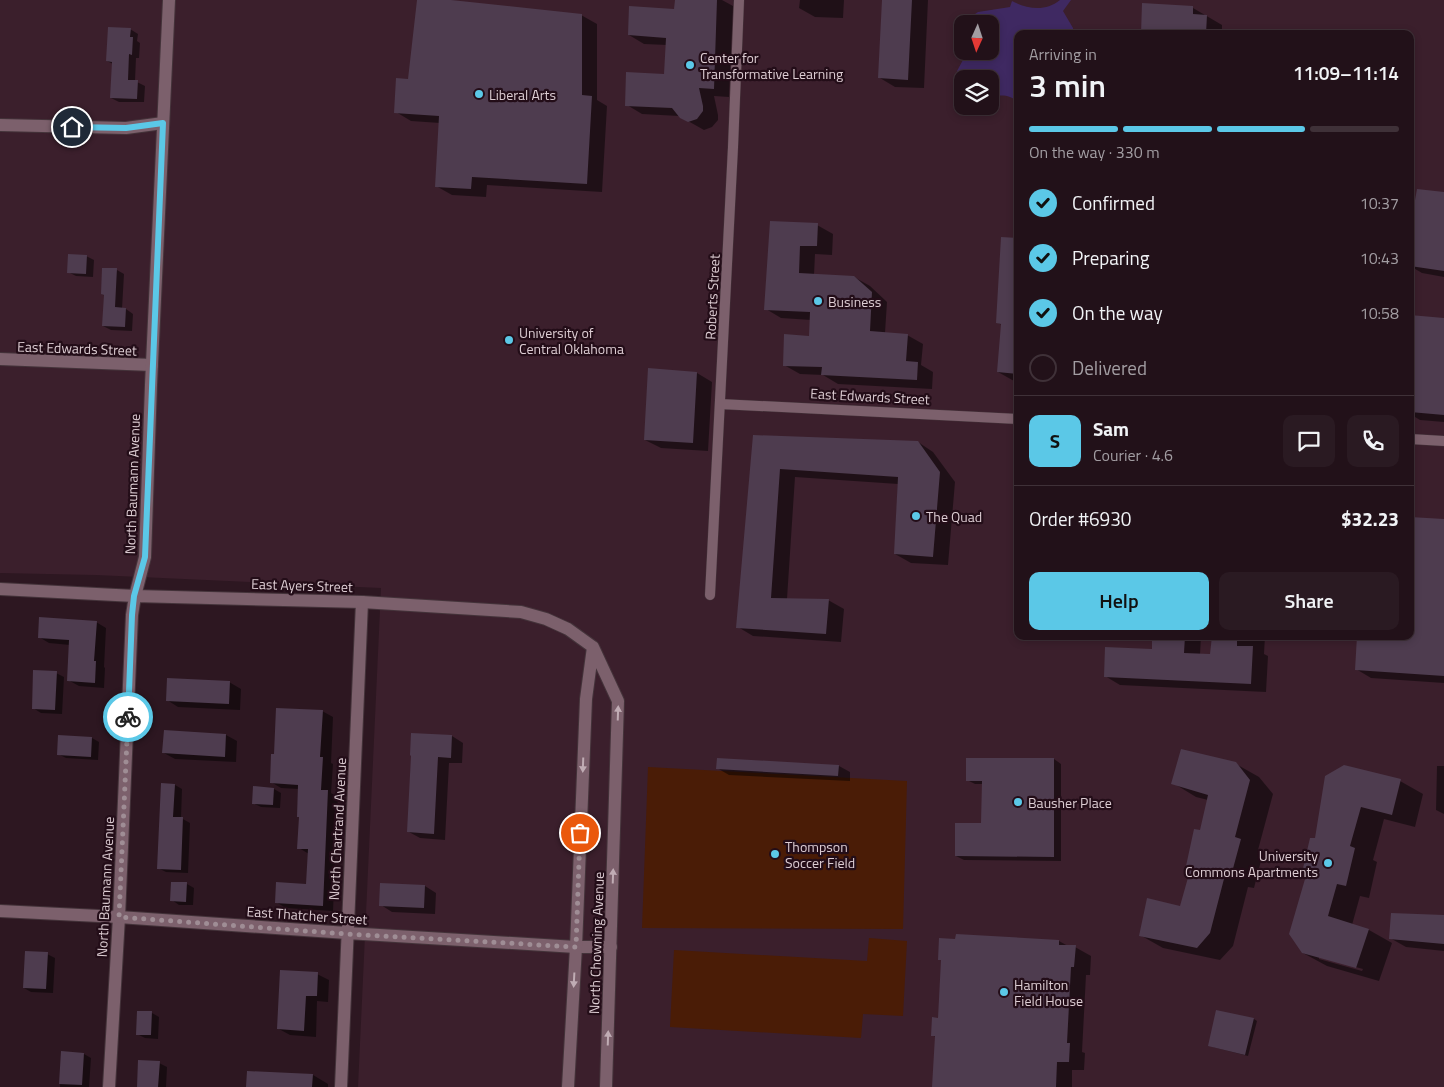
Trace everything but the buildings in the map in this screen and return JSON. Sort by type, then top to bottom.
[{"type":"street","name":"North Baumann Avenue","points":[[109,1087],[119,917],[132,615],[134,596],[145,557],[169,0]]},
{"type":"street","name":"Roberts Street","points":[[710,595],[739,0]]},
{"type":"street","points":[[0,125],[126,128],[163,123]]},
{"type":"street","name":"East Edwards Street","points":[[0,359],[152,365]]},
{"type":"street","name":"East Edwards Street","points":[[720,404],[1014,419]]},
{"type":"street","points":[[1414,439],[1444,441]]},
{"type":"street","name":"East Ayers Street","points":[[0,589],[134,596],[362,602],[521,612],[546,619],[568,629],[594,647]]},
{"type":"street","name":"North Chartrand Avenue","points":[[341,1087],[362,602]]},
{"type":"street","name":"North Chowning Avenue","points":[[568,1087],[586,700],[594,647]]},
{"type":"street","name":"North Chowning Avenue","points":[[594,647],[618,701],[606,1087]]},
{"type":"street","name":"East Thatcher Street","points":[[0,911],[119,917],[347,934],[576,947],[611,947]]},
{"type":"shaded area","name":"University of Central Oklahoma","points":[[0,0],[1444,0],[1444,1087],[358,1087],[381,588],[96,575],[0,573]]},
{"type":"shaded area","points":[[1060,0],[1071,0],[1063,11],[1073,30],[1014,30],[1014,99],[1008,96],[999,96],[999,70],[958,70],[963,60],[999,60],[999,15],[974,15],[978,12],[1010,7],[1012,1],[1036,8],[1048,6]]},
{"type":"shaded area","name":"Thompson Soccer Field","points":[[648,767],[907,781],[903,929],[642,928]]},
{"type":"shaded area","points":[[869,938],[907,941],[903,1016],[863,1014],[861,1038],[670,1027],[674,950],[867,961]]},
{"type":"way so far","points":[[128,717],[119,917],[347,934],[576,947],[580,833]]},
{"type":"place","name":"Center for Transformative Learning","points":[[690,65]]},
{"type":"place","name":"Liberal Arts","points":[[479,94]]},
{"type":"place","name":"Business","points":[[818,301]]},
{"type":"place","name":"University of Central Oklahoma","points":[[509,340]]},
{"type":"place","name":"The Quad","points":[[916,516]]},
{"type":"place","name":"Bausher Place","points":[[1018,802]]},
{"type":"place","name":"Thompson Soccer Field","points":[[775,854]]},
{"type":"place","name":"University Commons Apartments","points":[[1328,863]]},
{"type":"place","name":"Hamilton Field House","points":[[1004,992]]},
{"type":"route","points":[[72,127],[126,128],[163,123],[145,557],[134,596],[128,717]]}]
